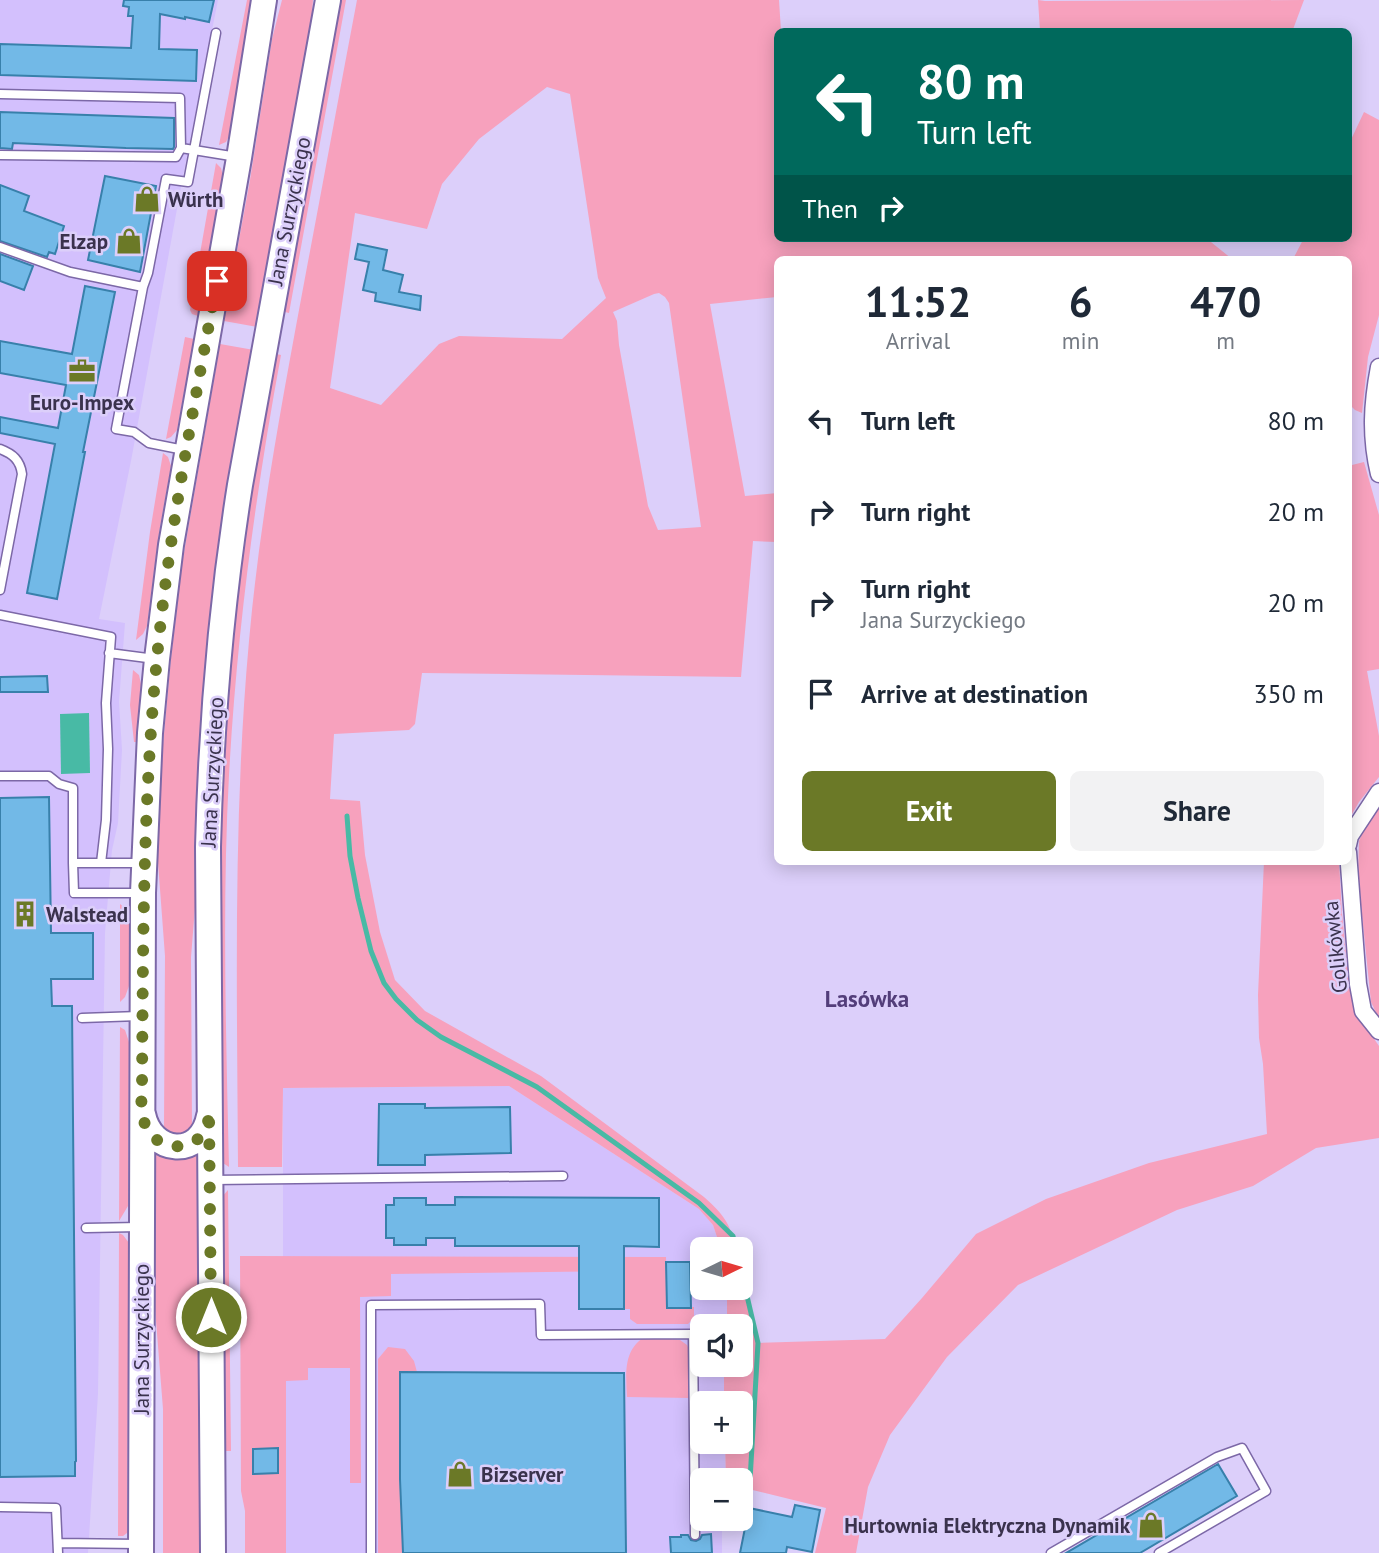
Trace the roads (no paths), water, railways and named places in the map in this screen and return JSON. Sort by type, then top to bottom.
[{"type":"main road","name":"Jana Surzyckiego","points":[[141,1548],[141,1103],[143,893],[148,769],[157,659],[171,545],[240,158],[264,0]]},
{"type":"main road","name":"Jana Surzyckiego","points":[[213,1553],[208,838],[220,635],[244,461],[328,0]]},
{"type":"main road","points":[[141,1103],[144,1122],[150,1133],[160,1142],[173,1146],[186,1145],[198,1139],[206,1127],[209,1111]]},
{"type":"street","points":[[1379,366],[1373,397],[1372,428],[1379,474]]},
{"type":"street","points":[[1352,833],[1379,792]]},
{"type":"street","name":"Golikówka","points":[[1349,865],[1358,984],[1363,1011],[1379,1031]]},
{"type":"lane","points":[[187,451],[149,443],[134,432],[116,429],[166,179],[188,182],[216,33]]},
{"type":"lane","points":[[0,94],[180,98],[181,148],[176,156],[0,155]]},
{"type":"lane","points":[[181,148],[240,158]]},
{"type":"lane","points":[[0,247],[70,272],[143,287]]},
{"type":"lane","points":[[0,449],[11,453],[17,459],[22,474],[0,590]]},
{"type":"lane","points":[[0,615],[110,637],[106,703],[106,820],[101,863]]},
{"type":"lane","points":[[110,653],[157,659]]},
{"type":"lane","points":[[0,776],[49,776],[59,784],[73,788],[74,893],[143,893]]},
{"type":"lane","points":[[73,863],[144,863]]},
{"type":"lane","points":[[82,1018],[142,1016]]},
{"type":"lane","points":[[210,1180],[563,1176]]},
{"type":"lane","points":[[86,1228],[141,1227]]},
{"type":"lane","points":[[372,1553],[371,1305],[540,1304],[541,1335],[693,1334],[695,1535]]},
{"type":"lane","points":[[1051,1553],[1217,1457],[1242,1448],[1266,1491],[1159,1553]]},
{"type":"lane","points":[[0,1507],[56,1508],[58,1553]]},
{"type":"lane","points":[[58,1543],[141,1548]]},
{"type":"waterway","points":[[347,816],[350,856],[371,951],[384,983],[396,999],[417,1020],[441,1037],[537,1087],[699,1203],[733,1237]]},
{"type":"waterway","points":[[748,1300],[758,1343],[751,1468]]},
{"type":"place","name":"Würth","points":[[147,199]]},
{"type":"place","name":"Elzap","points":[[129,241]]},
{"type":"place","name":"Euro-Impex","points":[[82,371]]},
{"type":"place","name":"Walstead","points":[[25,914]]},
{"type":"place","name":"Bizserver","points":[[460,1474]]},
{"type":"place","name":"Hurtownia Elektryczna Dynamik","points":[[1151,1525]]},
{"type":"district","name":"Lasówka","points":[[867,998]]}]
